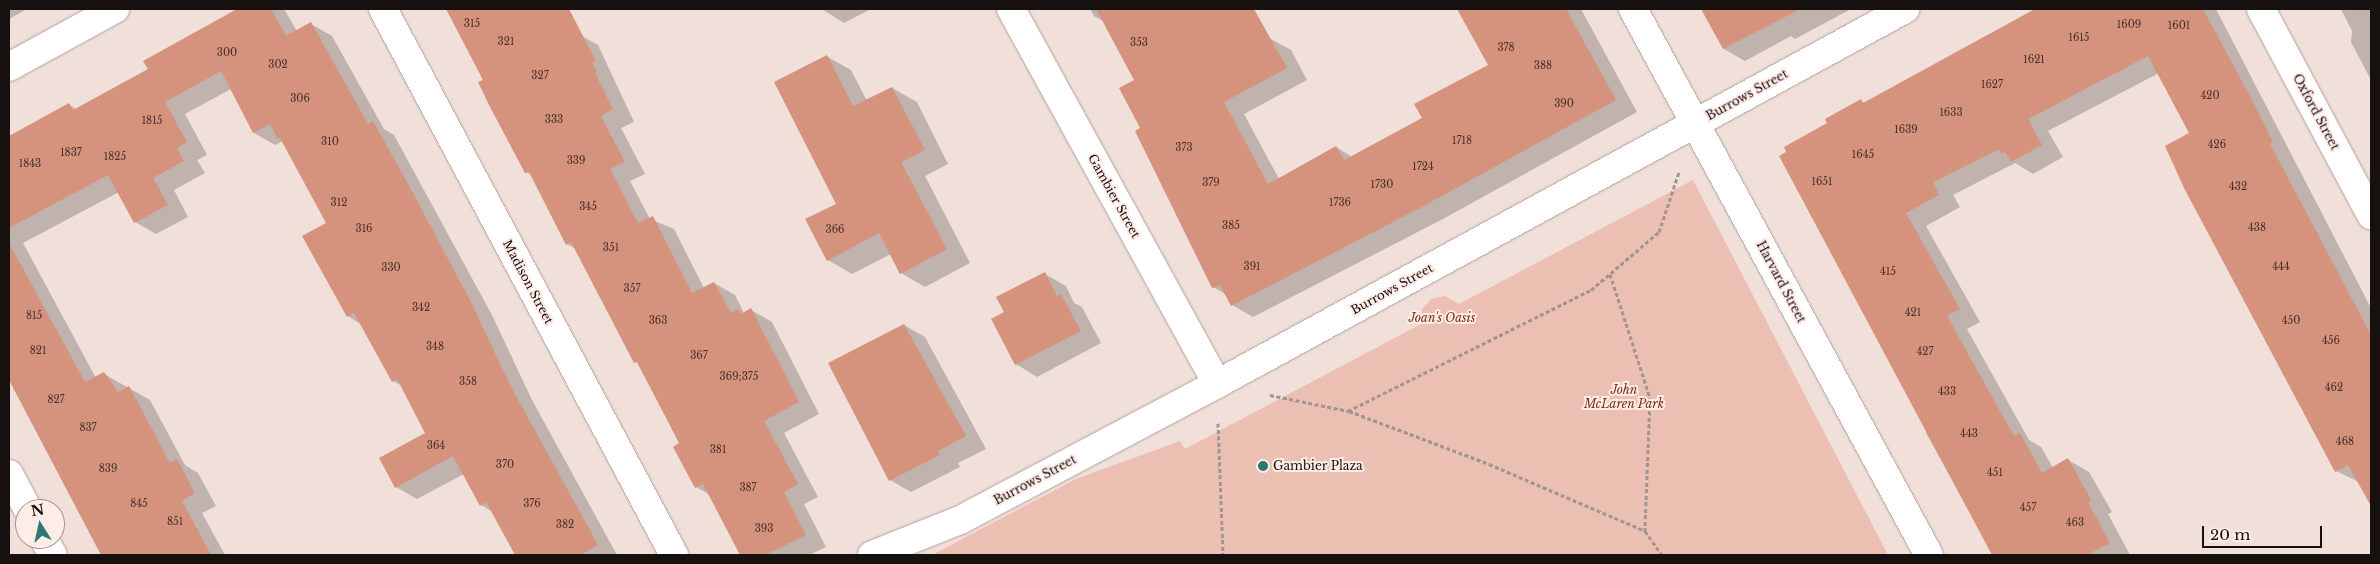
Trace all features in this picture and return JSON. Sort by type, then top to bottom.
[{"type":"street","points":[[9,66],[116,9]]},
{"type":"street","name":"Madison Street","points":[[383,9],[674,555]]},
{"type":"street","name":"Gambier Street","points":[[1011,9],[1217,384]]},
{"type":"street","name":"Harvard Street","points":[[1633,9],[1928,555]]},
{"type":"street","name":"Burrows Street","points":[[872,555],[960,520],[1217,384],[1905,9]]},
{"type":"street","name":"Oxford Street","points":[[2261,9],[2371,215]]},
{"type":"street","points":[[9,474],[23,499]]},
{"type":"path","points":[[1348,411],[1591,290],[1659,232],[1695,123]]},
{"type":"path","points":[[1610,274],[1650,398],[1645,531]]},
{"type":"path","points":[[1223,555],[1217,384],[1348,411],[1489,464],[1645,531],[1662,555]]},
{"type":"green space","name":"John McLaren Park","points":[[1693,180],[1888,555],[932,555],[1076,479],[1180,441],[1185,449],[1421,324],[1422,309],[1431,299],[1445,296],[1459,304]]},
{"type":"building","points":[[237,9],[271,9],[286,36],[311,22],[368,124],[373,121],[406,180],[471,302],[511,387],[598,545],[580,555],[515,555],[486,502],[480,506],[453,456],[395,488],[379,458],[425,433],[397,379],[392,382],[354,313],[347,317],[302,236],[326,223],[280,138],[278,139],[270,124],[253,133],[221,71],[165,102],[187,142],[177,148],[184,161],[153,178],[168,205],[134,223],[108,175],[9,228],[9,136],[69,103],[73,110],[148,69],[143,61]]},
{"type":"building","points":[[446,9],[569,9],[596,61],[592,63],[597,72],[595,73],[613,109],[601,116],[625,162],[610,169],[638,223],[653,216],[692,293],[714,282],[731,313],[738,309],[741,314],[751,308],[799,402],[764,421],[798,484],[784,492],[806,535],[765,555],[740,555],[703,484],[695,488],[673,447],[679,443],[637,362],[634,363],[571,242],[566,245],[529,172],[525,173],[489,105],[478,82],[483,80]]},
{"type":"building","points":[[1096,9],[1254,9],[1287,68],[1224,102],[1268,184],[1336,146],[1344,160],[1422,118],[1414,104],[1488,65],[1457,9],[1566,9],[1616,100],[1420,208],[1231,306],[1220,285],[1212,288],[1135,131],[1140,128],[1119,88],[1134,80]]},
{"type":"building","points":[[1701,9],[1800,9],[1723,49]]},
{"type":"building","points":[[2035,9],[2203,9],[2273,142],[2270,144],[2371,335],[2371,506],[2348,465],[2335,472],[2184,188],[2165,146],[2189,133],[2148,56],[2028,119],[2042,145],[2011,162],[2005,152],[2001,154],[1999,149],[1933,182],[1939,195],[1906,213],[1960,309],[1947,316],[2014,436],[2020,433],[2042,473],[2068,458],[2091,500],[2088,502],[2110,543],[2087,555],[1992,555],[1779,156],[1786,152],[1784,147],[1827,123],[1825,119],[1861,99],[1863,103]]},
{"type":"building","points":[[827,55],[853,106],[892,87],[925,150],[901,162],[947,249],[900,274],[879,233],[827,261],[805,219],[836,204],[774,82]]},
{"type":"building","points":[[9,243],[85,382],[104,372],[118,392],[129,386],[170,463],[177,459],[195,493],[182,501],[211,555],[101,555],[9,380]]},
{"type":"building","points":[[1045,272],[1057,296],[1061,294],[1081,331],[1015,365],[991,319],[1004,312],[996,297]]},
{"type":"building","points":[[904,324],[966,436],[938,451],[940,455],[889,481],[828,363]]},
{"type":"place","name":"Gambier Plaza","points":[[1263,466]]},
{"type":"park label","name":"Joan's Oasis","points":[[1442,318]]}]
